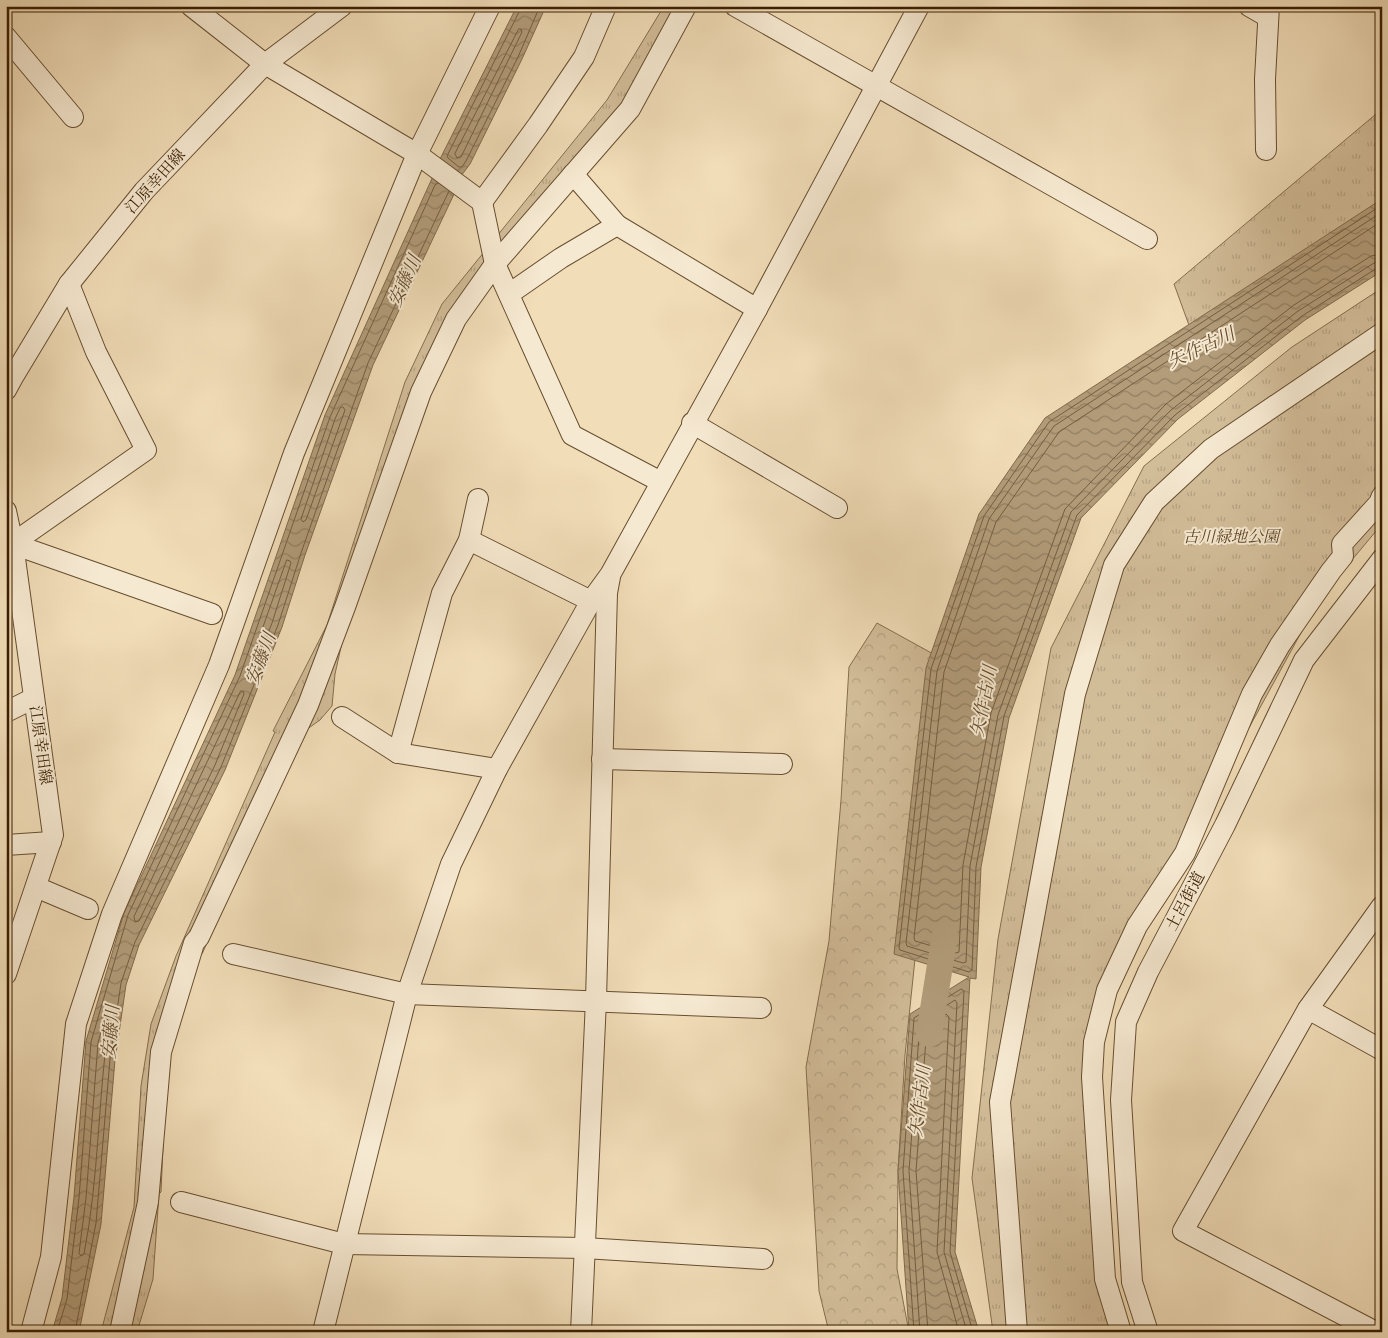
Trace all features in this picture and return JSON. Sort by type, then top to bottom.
[{"type":"street","points":[[191,6],[265,64],[424,158],[482,202],[495,264],[572,435],[661,482]]},
{"type":"street","name":"江原幸田線","points":[[6,390],[69,284],[144,191],[265,64],[342,6]]},
{"type":"street","points":[[31,1332],[51,1257],[76,1024],[112,914],[219,665],[294,453],[490,6]]},
{"type":"street","points":[[482,202],[538,126],[584,57],[606,6]]},
{"type":"street","points":[[120,1332],[148,1202],[160,1052],[194,943],[199,937],[308,705],[349,598],[420,392],[456,319],[495,264],[630,109],[686,6]]},
{"type":"street","points":[[734,6],[1147,239]]},
{"type":"street","points":[[322,1332],[407,994],[451,864],[497,769],[591,601],[610,575],[757,309],[919,6]]},
{"type":"street","points":[[1249,6],[1268,11],[1265,79],[1266,150]]},
{"type":"street","points":[[6,37],[72,116]]},
{"type":"street","points":[[573,174],[617,225],[757,309]]},
{"type":"street","points":[[509,294],[561,258],[617,225]]},
{"type":"street","points":[[10,546],[146,450],[96,352],[69,284]]},
{"type":"street","points":[[1017,1332],[1000,1102],[1075,694],[1114,565],[1154,502],[1211,450],[1382,333]]},
{"type":"street","points":[[692,424],[837,508]]},
{"type":"street","points":[[1121,1332],[1105,1279],[1092,1077],[1094,1042],[1106,990],[1137,926],[1185,853],[1252,694],[1280,645],[1343,556],[1342,544],[1379,503],[1382,496]]},
{"type":"street","points":[[398,754],[442,594],[468,540],[478,499]]},
{"type":"street","name":"江原幸田線","points":[[6,510],[53,835],[6,974]]},
{"type":"street","points":[[468,540],[591,601]]},
{"type":"street","points":[[10,546],[212,614]]},
{"type":"street","name":"土呂街道","points":[[1148,1332],[1132,1282],[1121,1100],[1126,1022],[1148,972],[1225,826],[1304,660],[1382,559]]},
{"type":"street","points":[[581,1332],[596,1000],[607,593],[610,575]]},
{"type":"street","points":[[6,712],[34,698]]},
{"type":"street","points":[[342,717],[398,754],[497,769]]},
{"type":"street","points":[[602,759],[782,764]]},
{"type":"street","points":[[6,845],[51,842]]},
{"type":"street","points":[[36,887],[88,909]]},
{"type":"street","points":[[1376,1332],[1183,1231],[1308,1009],[1382,906]]},
{"type":"street","points":[[233,954],[407,994],[761,1008]]},
{"type":"street","points":[[1308,1009],[1382,1050]]},
{"type":"street","points":[[182,1202],[344,1244],[584,1248],[763,1259]]},
{"type":"green space","points":[[664,6],[694,6],[469,311],[421,408],[345,629],[335,674],[332,706],[320,720],[303,732],[202,954],[200,954],[167,1057],[161,1192],[159,1194],[153,1279],[137,1332],[101,1332],[134,1207],[141,1086],[151,1024],[176,956],[275,732],[273,731],[327,625],[405,382],[442,304],[607,100]]},
{"type":"green space","points":[[1382,109],[1382,220],[1190,328],[1174,284]]},
{"type":"green space","name":"古川緑地公園","points":[[1382,288],[1382,524],[1320,598],[1139,929],[1099,1040],[1105,1262],[1128,1332],[993,1332],[972,1178],[998,939],[1051,648],[1144,466],[1292,347]]},
{"type":"green space","points":[[877,623],[946,661],[905,1055],[898,1171],[897,1269],[909,1332],[829,1332],[819,1291],[806,1067],[829,941],[841,800],[849,667]]},
{"type":"water","points":[[517,6],[546,6],[470,164],[461,176],[440,159]]},
{"type":"water","name":"安藤川","points":[[434,174],[456,190],[373,365],[305,555],[282,627],[225,770],[139,945],[126,985],[115,1060],[101,1224],[79,1332],[52,1332],[62,1298],[74,1197],[86,1041],[124,913],[235,675],[325,415]]},
{"type":"water","points":[[1382,199],[1382,271],[1305,320],[1178,419],[1081,518],[1009,718],[981,867],[976,979],[970,978],[955,1252],[979,1332],[909,1332],[898,1171],[910,1014],[969,977],[894,954],[926,668],[979,514],[1045,418]]},
{"type":"waterway","name":"矢作古川","points":[[929,1034],[945,934]]}]
